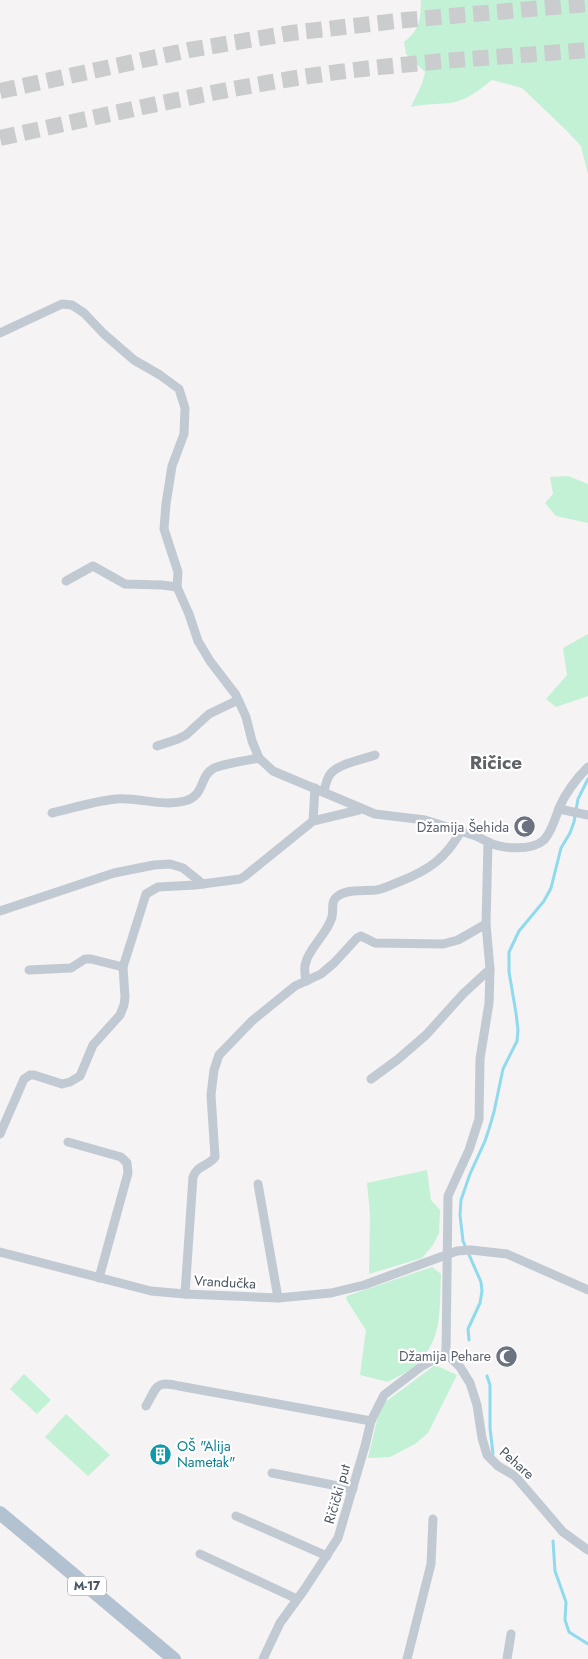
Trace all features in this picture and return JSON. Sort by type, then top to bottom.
[{"type":"main road","name":"M-17","points":[[0,1513],[174,1659]]},
{"type":"street","points":[[0,333],[62,304],[72,305],[90,318],[104,334],[134,360],[160,375],[179,390],[185,408],[184,434],[172,466],[164,528],[178,572],[178,587],[198,641],[238,700],[259,758],[273,770],[375,814],[425,820],[501,846],[517,848],[543,841],[576,779],[588,766]]},
{"type":"street","points":[[66,582],[93,566],[125,584],[162,584],[178,587]]},
{"type":"street","points":[[157,746],[178,740],[209,714],[238,700]]},
{"type":"street","points":[[313,821],[320,790],[332,770],[375,755]]},
{"type":"street","points":[[52,813],[114,799],[161,803],[187,801],[199,792],[208,773],[214,768],[259,758]]},
{"type":"street","points":[[1,1130],[24,1079],[30,1075],[62,1084],[80,1076],[93,1045],[120,1015],[125,997],[123,968],[146,894],[158,887],[240,879],[313,821],[360,808]]},
{"type":"street","points":[[559,809],[585,814]]},
{"type":"street","points":[[307,981],[305,977],[306,960],[330,922],[335,898],[340,894],[349,892],[378,890],[427,869],[453,845],[461,831]]},
{"type":"street","points":[[446,1353],[448,1196],[469,1150],[479,1119],[480,1059],[489,1003],[490,969],[486,924],[488,842]]},
{"type":"street","points":[[0,911],[114,873],[154,865],[170,864],[183,868],[203,884]]},
{"type":"street","points":[[185,1294],[193,1177],[198,1168],[211,1162],[215,1157],[210,1095],[214,1070],[219,1055],[253,1020],[295,986],[321,974],[360,936],[375,943],[443,944],[458,940],[486,924]]},
{"type":"street","points":[[29,970],[71,968],[85,959],[123,968]]},
{"type":"street","points":[[371,1079],[426,1035],[463,994],[490,969]]},
{"type":"street","points":[[68,1142],[121,1158],[127,1163],[128,1173],[99,1278]]},
{"type":"street","points":[[258,1184],[278,1298]]},
{"type":"street","name":"Vrandučka","points":[[0,1252],[151,1291],[278,1298],[331,1293],[364,1285],[460,1251],[470,1250],[507,1254],[588,1290]]},
{"type":"street","name":"Ričički put","points":[[263,1659],[280,1622],[338,1538],[371,1421],[384,1395],[422,1366],[446,1353]]},
{"type":"street","name":"Pehare","points":[[446,1353],[460,1367],[470,1383],[477,1405],[482,1438],[487,1455],[498,1466],[515,1476],[563,1532],[588,1550]]},
{"type":"street","points":[[146,1406],[156,1388],[165,1382],[371,1421]]},
{"type":"street","points":[[272,1473],[353,1489]]},
{"type":"street","points":[[236,1516],[327,1556]]},
{"type":"street","points":[[407,1659],[431,1564],[433,1519]]},
{"type":"street","points":[[200,1554],[297,1599]]},
{"type":"street","points":[[506,1659],[511,1634]]},
{"type":"green space","points":[[421,0],[588,0],[588,174],[581,146],[522,88],[492,80],[475,93],[460,101],[411,107],[425,72],[406,54],[404,42],[419,24]]},
{"type":"green space","points":[[568,476],[588,484],[588,523],[556,516],[545,503],[553,494],[550,477]]},
{"type":"green space","points":[[588,634],[588,696],[556,707],[546,699],[567,675],[563,648]]},
{"type":"green space","points":[[427,1170],[431,1200],[440,1210],[439,1233],[433,1245],[422,1258],[369,1274],[370,1214],[367,1183]]},
{"type":"green space","points":[[432,1267],[441,1274],[440,1302],[434,1339],[428,1350],[420,1361],[408,1371],[388,1382],[360,1375],[366,1330],[346,1299],[347,1296]]},
{"type":"green space","points":[[435,1365],[457,1375],[428,1433],[415,1444],[390,1457],[368,1458],[378,1416],[384,1403]]},
{"type":"green space","points":[[24,1374],[51,1400],[37,1414],[10,1389]]},
{"type":"green space","points":[[66,1414],[110,1455],[88,1476],[45,1437]]},
{"type":"waterway","points":[[469,1340],[468,1329],[480,1303],[482,1291],[481,1282],[463,1241],[460,1215],[461,1200],[489,1129],[503,1069],[517,1041],[518,1030],[509,972],[509,952],[519,931],[544,901],[551,888],[561,848],[570,833],[578,799],[588,779]]},
{"type":"waterway","points":[[487,1376],[490,1385],[490,1428],[493,1454]]},
{"type":"waterway","points":[[553,1541],[555,1571],[566,1602],[565,1620],[569,1632],[588,1644]]},
{"type":"tunnel","points":[[0,91],[189,50],[291,33],[406,20],[588,4]]},
{"type":"tunnel","points":[[0,138],[181,99],[327,73],[476,58],[588,50]]},
{"type":"place","name":"Džamija Šehida","points":[[525,827]]},
{"type":"place","name":"Džamija Pehare","points":[[507,1356]]},
{"type":"place","name":"OŠ \"Alija Nametak\"","points":[[161,1454]]},
{"type":"district","name":"Ričice","points":[[496,762]]}]
